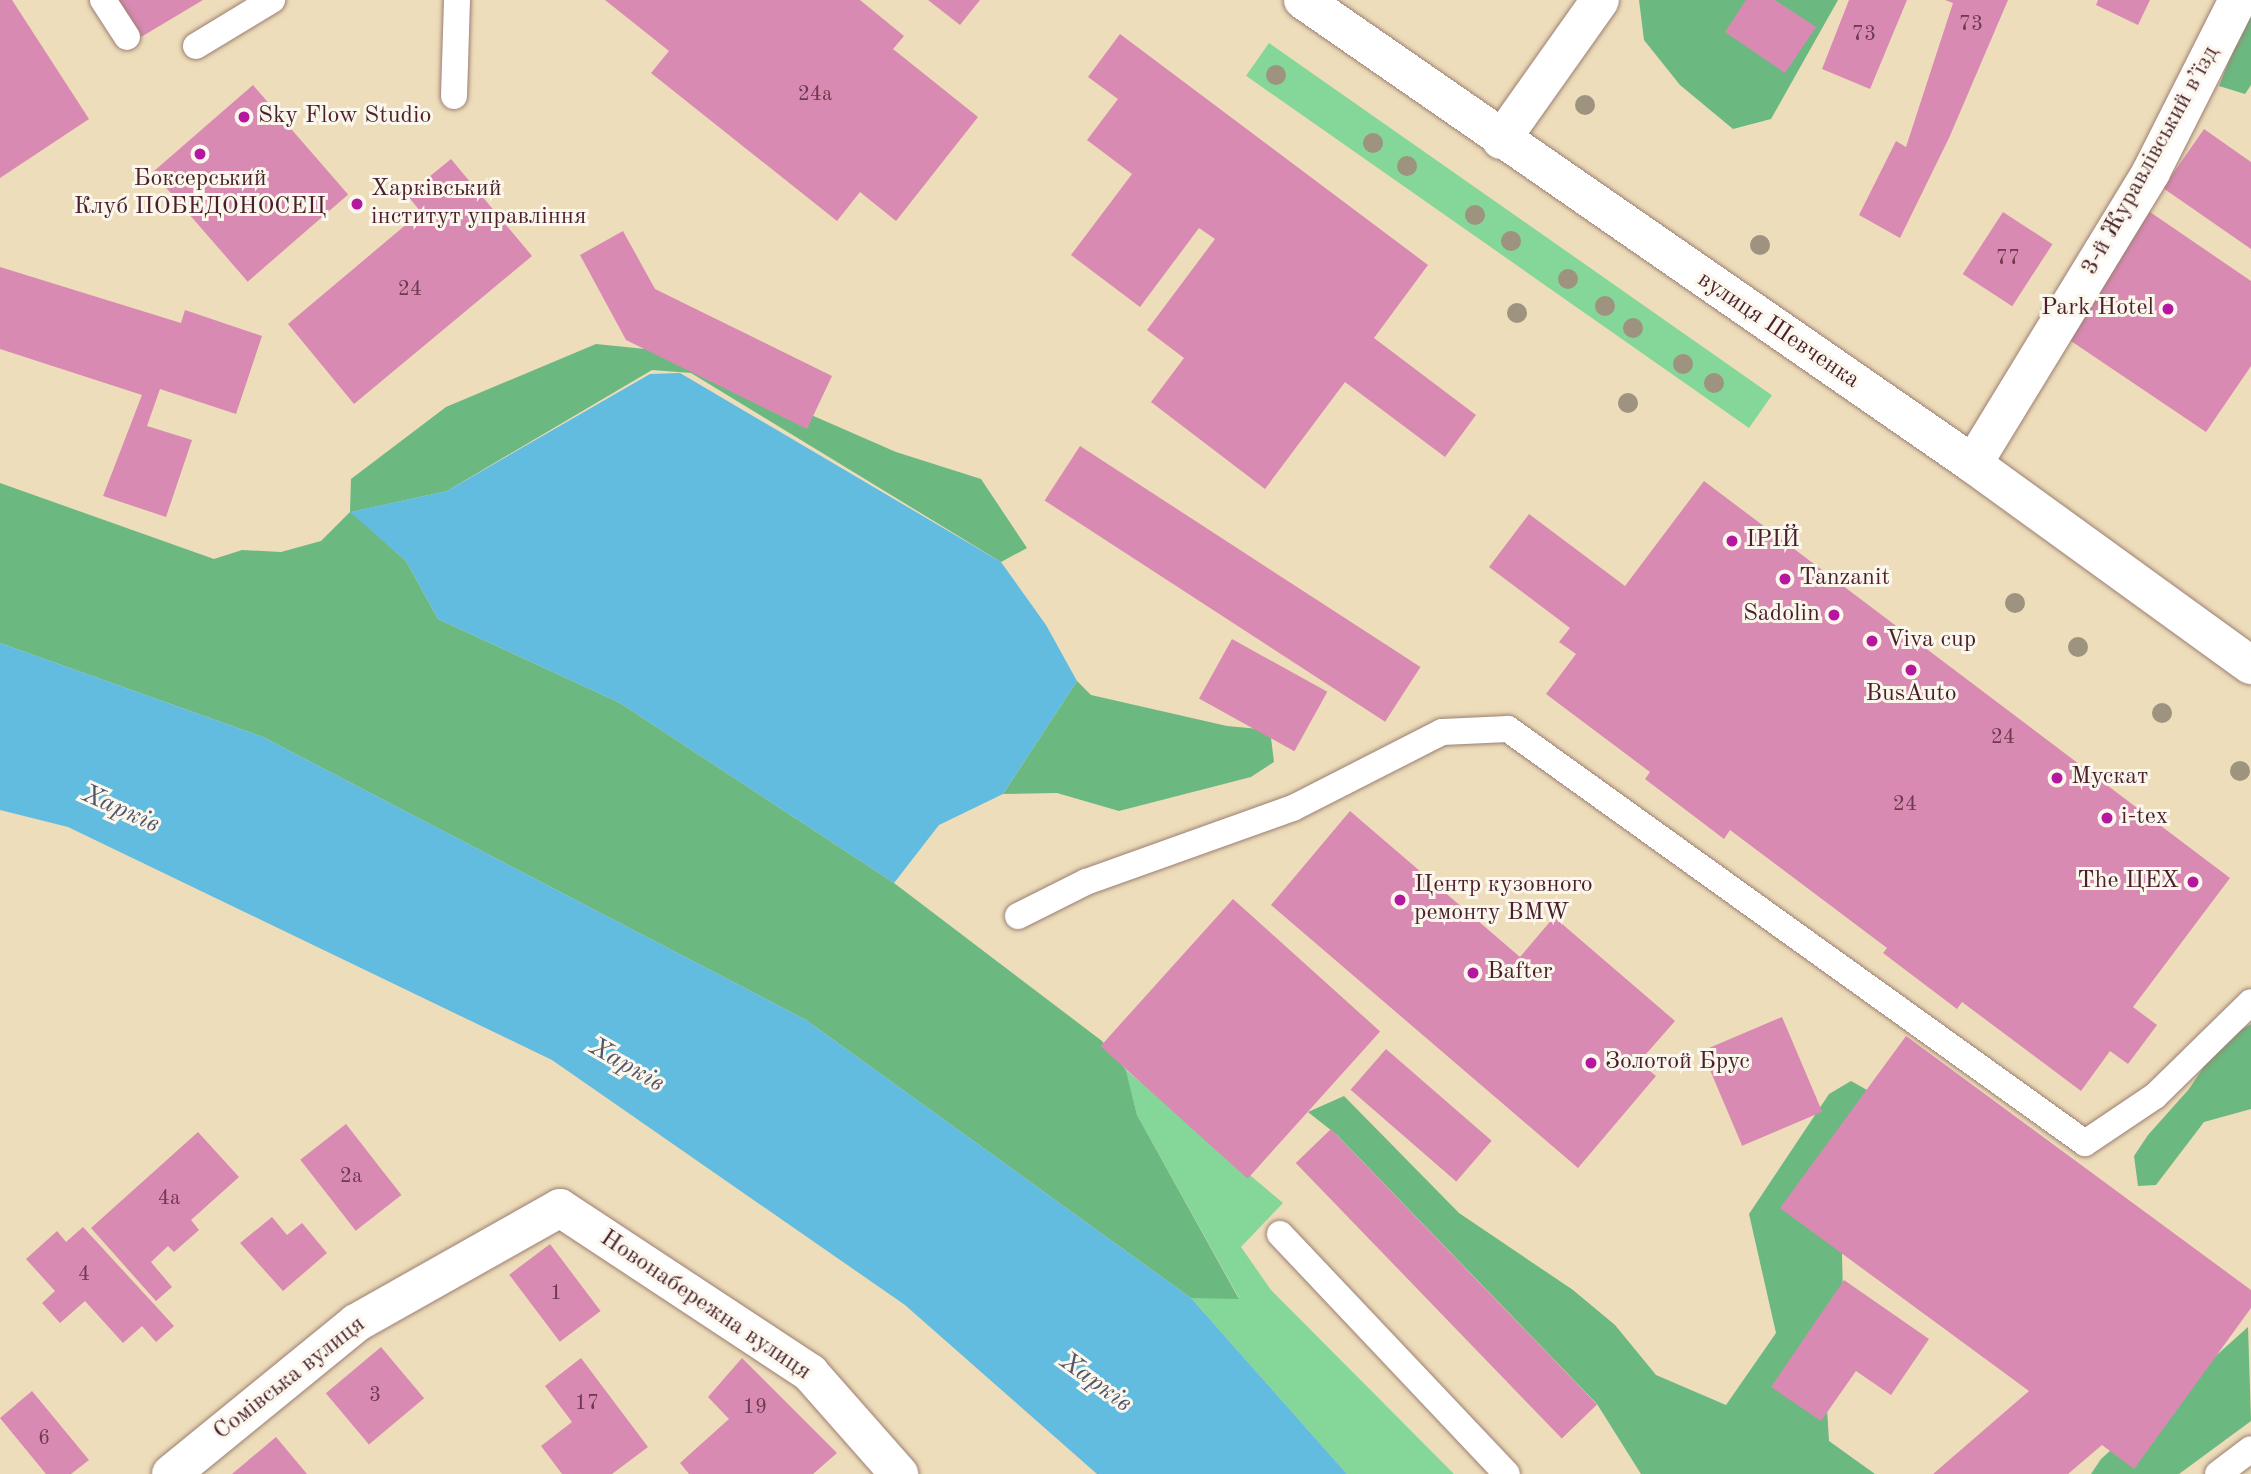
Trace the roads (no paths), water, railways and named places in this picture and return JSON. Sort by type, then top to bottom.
[{"type":"street","name":"вулиця Шевченка","points":[[1303,0],[1501,140],[1973,464],[2251,665]]},
{"type":"street","points":[[1501,140],[1600,0]]},
{"type":"street","name":"3-й Журавлівський в’їзд","points":[[1973,464],[2151,172],[2238,0]]},
{"type":"street","name":"Сомівська вулиця","points":[[171,1474],[356,1323],[560,1208]]},
{"type":"street","name":"Новонабережна вулиця","points":[[560,1208],[810,1373],[899,1474]]},
{"type":"lane","points":[[103,0],[127,37]]},
{"type":"lane","points":[[196,46],[272,0]]},
{"type":"lane","points":[[454,96],[457,0]]},
{"type":"lane","points":[[1018,916],[1086,882],[1293,808],[1442,732],[1508,729],[2085,1143],[2155,1096],[2251,1002]]},
{"type":"lane","points":[[1280,1234],[1507,1474]]},
{"type":"lane","points":[[2218,1474],[2251,1449]]},
{"type":"water","points":[[680,373],[1001,562],[1046,625],[1077,681],[1003,794],[939,825],[894,883],[620,703],[438,619],[406,561],[350,512],[447,491],[650,374]]},
{"type":"water","name":"Харків","points":[[0,643],[263,737],[806,1020],[1191,1298],[1347,1474],[1097,1474],[905,1305],[552,1060],[68,827],[0,810]]},
{"type":"place","name":"Sky Flow Studio","points":[[244,117]]},
{"type":"place","name":"Боксерський Клуб ПОБЕДОНОСЕЦ","points":[[200,154]]},
{"type":"place","name":"Харківський інститут управління","points":[[357,204]]},
{"type":"place","name":"Park Hotel","points":[[2168,309]]},
{"type":"place","name":"ІРІЙ","points":[[1732,541]]},
{"type":"place","name":"Tanzanit","points":[[1785,579]]},
{"type":"place","name":"Sadolin","points":[[1834,615]]},
{"type":"place","name":"Viva cup","points":[[1872,641]]},
{"type":"place","name":"BusAuto","points":[[1911,670]]},
{"type":"place","name":"Мускат","points":[[2057,778]]},
{"type":"place","name":"i-tex","points":[[2107,818]]},
{"type":"place","name":"The ЦЕХ","points":[[2193,882]]},
{"type":"place","name":"Центр кузовного ремонту BMW","points":[[1400,900]]},
{"type":"place","name":"Bafter","points":[[1473,973]]},
{"type":"place","name":"Золотой Брус","points":[[1591,1063]]}]
